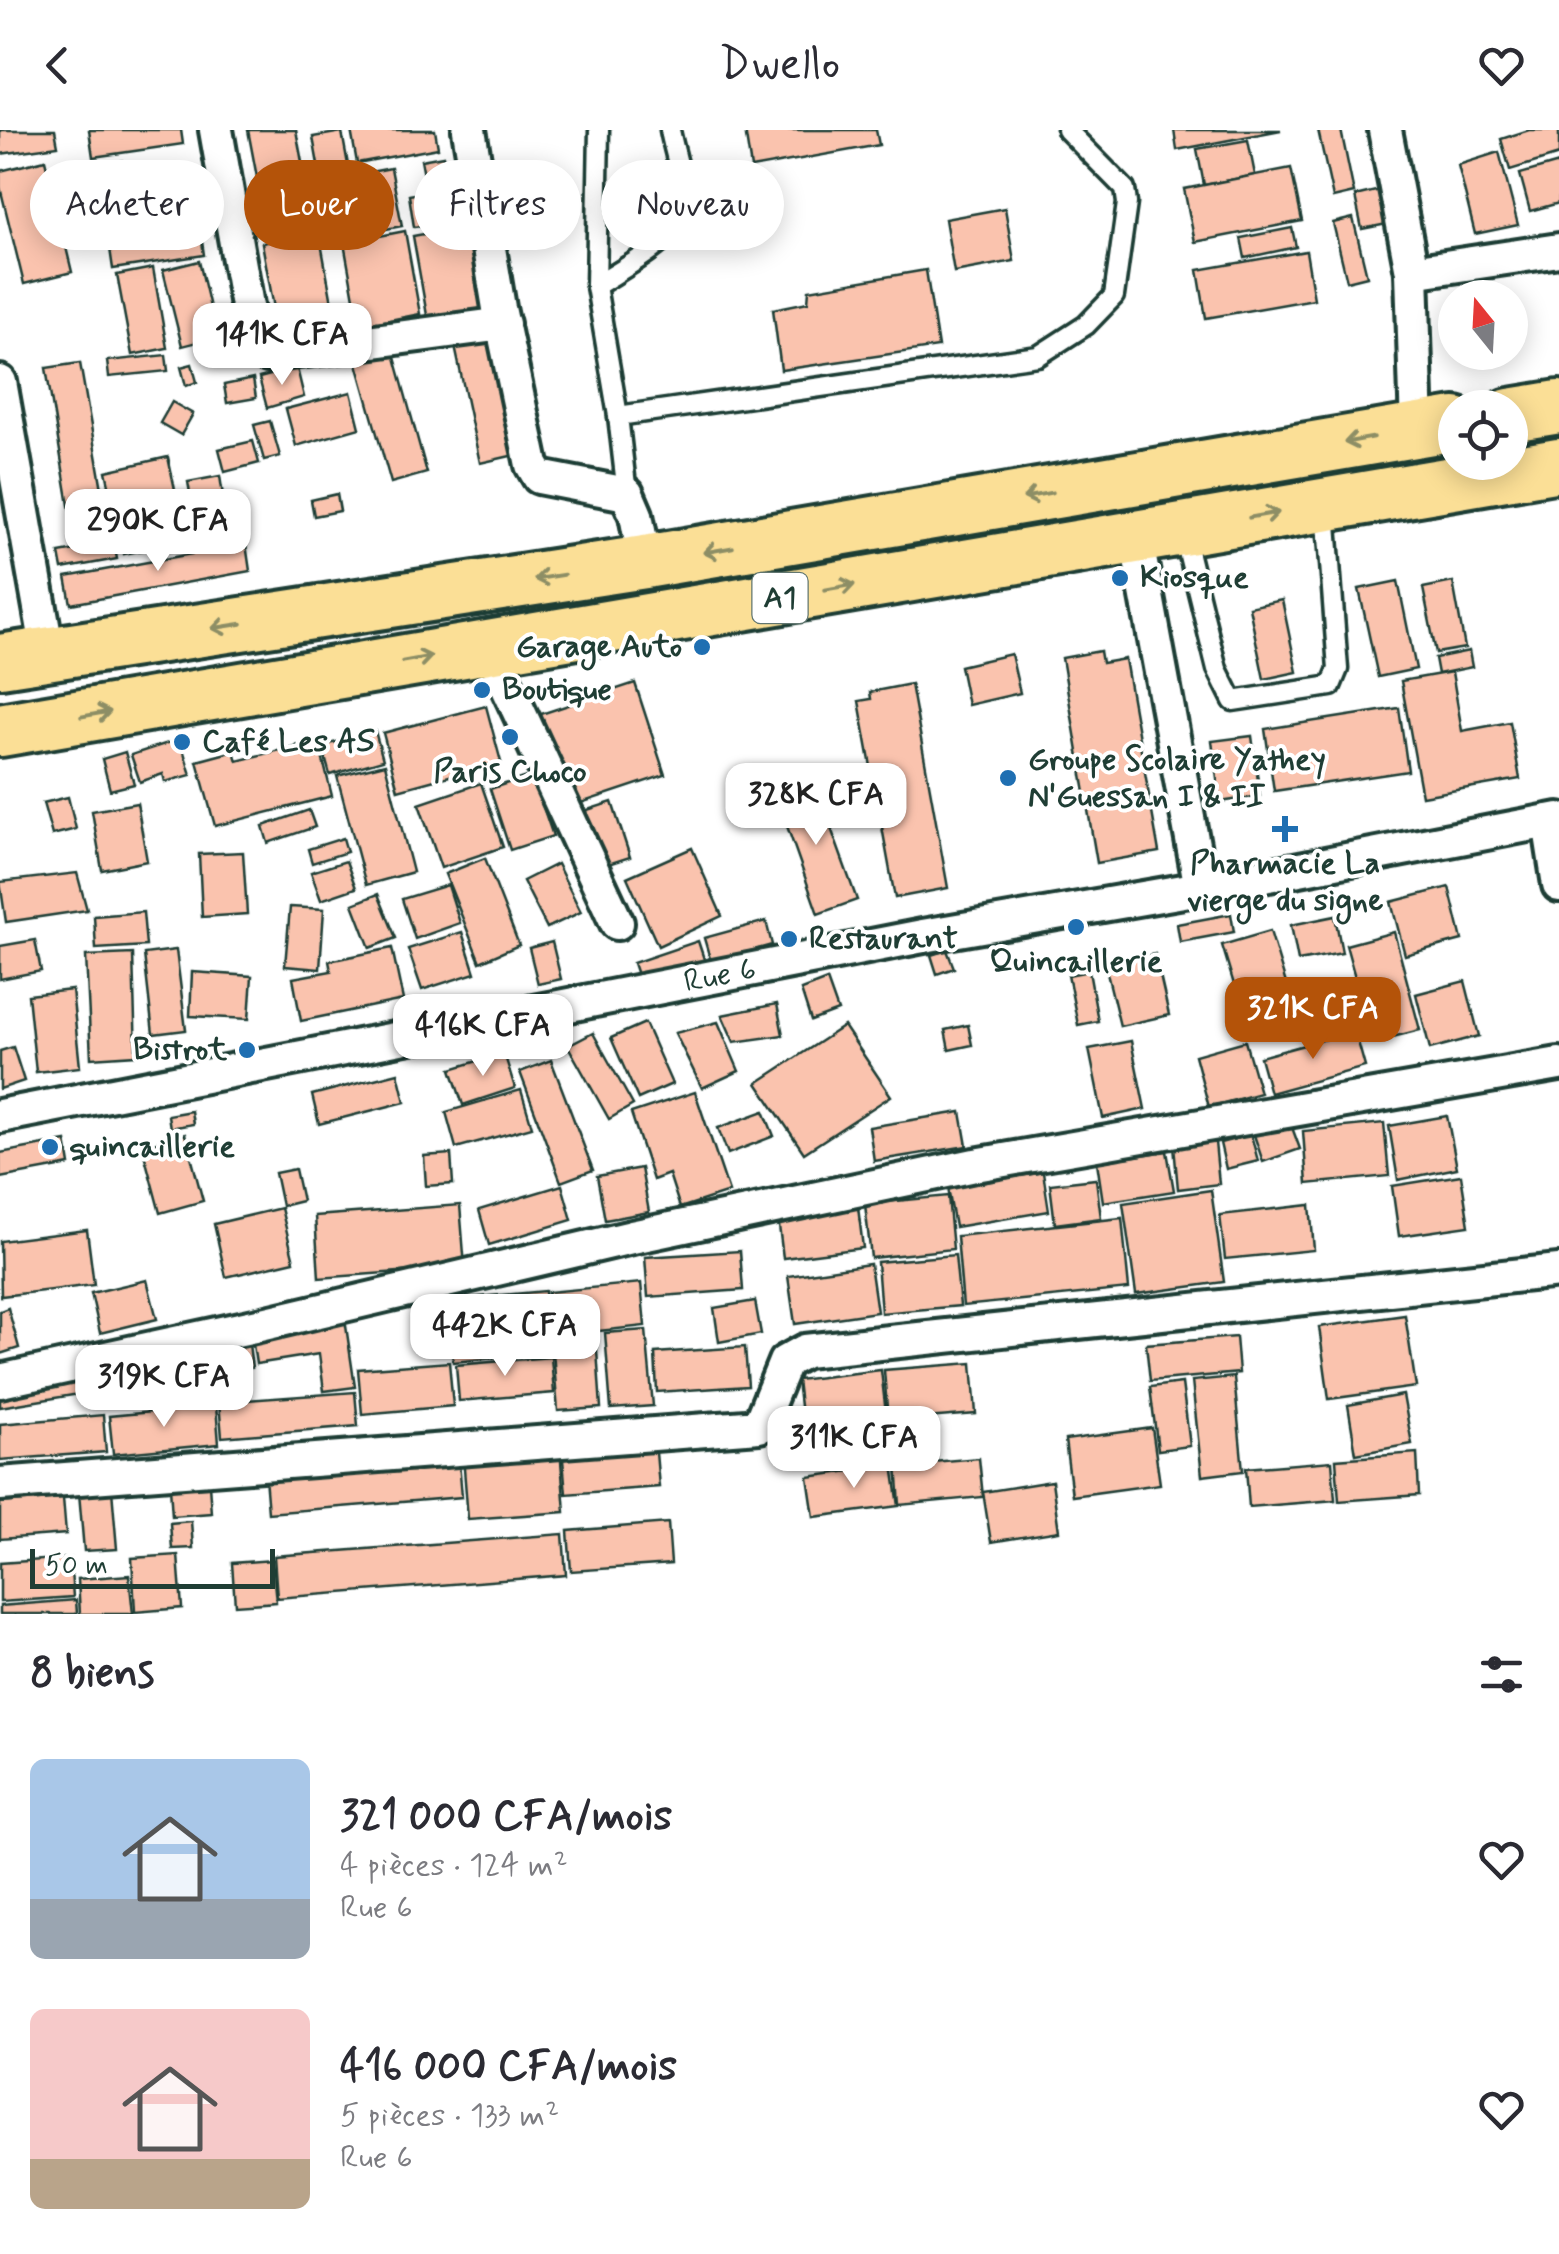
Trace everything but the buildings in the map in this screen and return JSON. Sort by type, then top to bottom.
[{"type":"main road","points":[[1528,412],[1559,406]]},
{"type":"main road","name":"A1","points":[[24,657],[645,562],[1436,427]]},
{"type":"main road","name":"A1","points":[[0,730],[1559,465]]},
{"type":"street","points":[[216,130],[255,351],[268,355],[503,324]]},
{"type":"street","points":[[469,130],[532,465],[538,478],[627,494],[636,515],[645,562]]},
{"type":"street","points":[[1385,130],[1436,427]]},
{"type":"street","points":[[1412,272],[1559,250]]},
{"type":"street","points":[[0,382],[24,657]]},
{"type":"street","points":[[1159,533],[1202,888]]},
{"type":"street","points":[[488,647],[617,923]]},
{"type":"street","points":[[1554,820],[1559,885]]},
{"type":"street","name":"Rue 6","points":[[0,1116],[923,936],[1202,888],[1554,820]]},
{"type":"street","points":[[0,1381],[260,1325],[632,1237],[975,1164],[1559,1064]]},
{"type":"street","points":[[0,1484],[758,1426],[785,1362],[805,1351],[1559,1272]]},
{"type":"lane","points":[[599,130],[596,286],[627,494]]},
{"type":"lane","points":[[596,286],[666,240],[681,220],[683,190],[670,130]]},
{"type":"lane","points":[[618,416],[1038,356],[1086,325],[1114,296],[1128,203],[1125,189],[1067,130]]},
{"type":"lane","points":[[1159,533],[1233,701],[1332,686],[1338,668],[1326,505]]},
{"type":"place","name":"Kiosque","points":[[1120,578]]},
{"type":"place","name":"Garage Auto","points":[[702,647]]},
{"type":"place","name":"Boutique","points":[[482,690]]},
{"type":"place","name":"Paris Choco","points":[[510,737]]},
{"type":"place","name":"Café Les AS","points":[[182,742]]},
{"type":"place","name":"Groupe Scolaire Yathey N'Guessan I & II","points":[[1008,778]]},
{"type":"place","name":"Pharmacie La vierge du signe","points":[[1285,829]]},
{"type":"place","name":"Quincaillerie","points":[[1076,927]]},
{"type":"place","name":"Restaurant","points":[[789,939]]},
{"type":"place","name":"Bistrot","points":[[247,1050]]},
{"type":"place","name":"quincaillerie","points":[[50,1147]]}]
